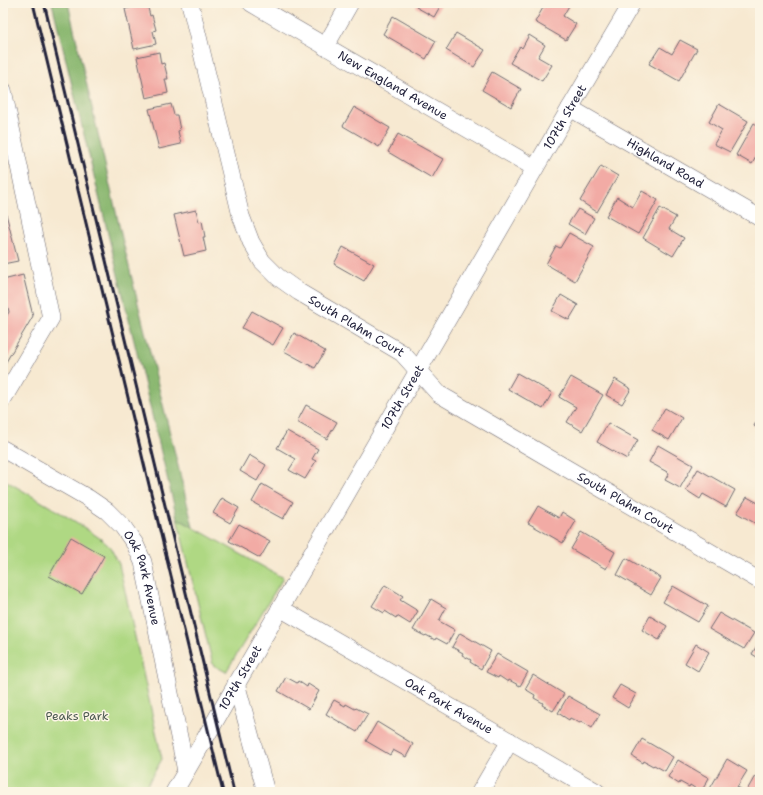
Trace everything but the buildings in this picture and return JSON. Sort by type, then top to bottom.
[{"type":"street","name":"South Plahm Court","points":[[190,3],[241,216],[251,242],[262,261],[278,277],[299,292],[402,353],[439,394],[760,581]]},
{"type":"street","name":"New England Avenue","points":[[251,3],[534,168]]},
{"type":"street","points":[[325,47],[350,3]]},
{"type":"street","name":"107th Street","points":[[174,792],[534,168],[632,3]]},
{"type":"street","points":[[3,90],[51,318],[3,399]]},
{"type":"street","name":"Highland Road","points":[[570,108],[760,218]]},
{"type":"street","name":"Oak Park Avenue","points":[[3,449],[88,498],[107,511],[123,527],[135,544],[143,562],[186,771]]},
{"type":"street","name":"Oak Park Avenue","points":[[280,608],[597,792]]},
{"type":"street","points":[[236,683],[266,792]]},
{"type":"street","points":[[480,792],[510,741]]},
{"type":"green space","points":[[52,3],[68,3],[122,238],[193,527],[177,518]]},
{"type":"green space","name":"Peaks Park","points":[[3,479],[76,522],[101,539],[110,547],[119,564],[162,759],[143,792],[3,792]]},
{"type":"green space","points":[[177,518],[283,578],[226,672],[213,665]]},
{"type":"railway","points":[[33,3],[223,792]]},
{"type":"railway","points":[[44,3],[234,792]]}]
